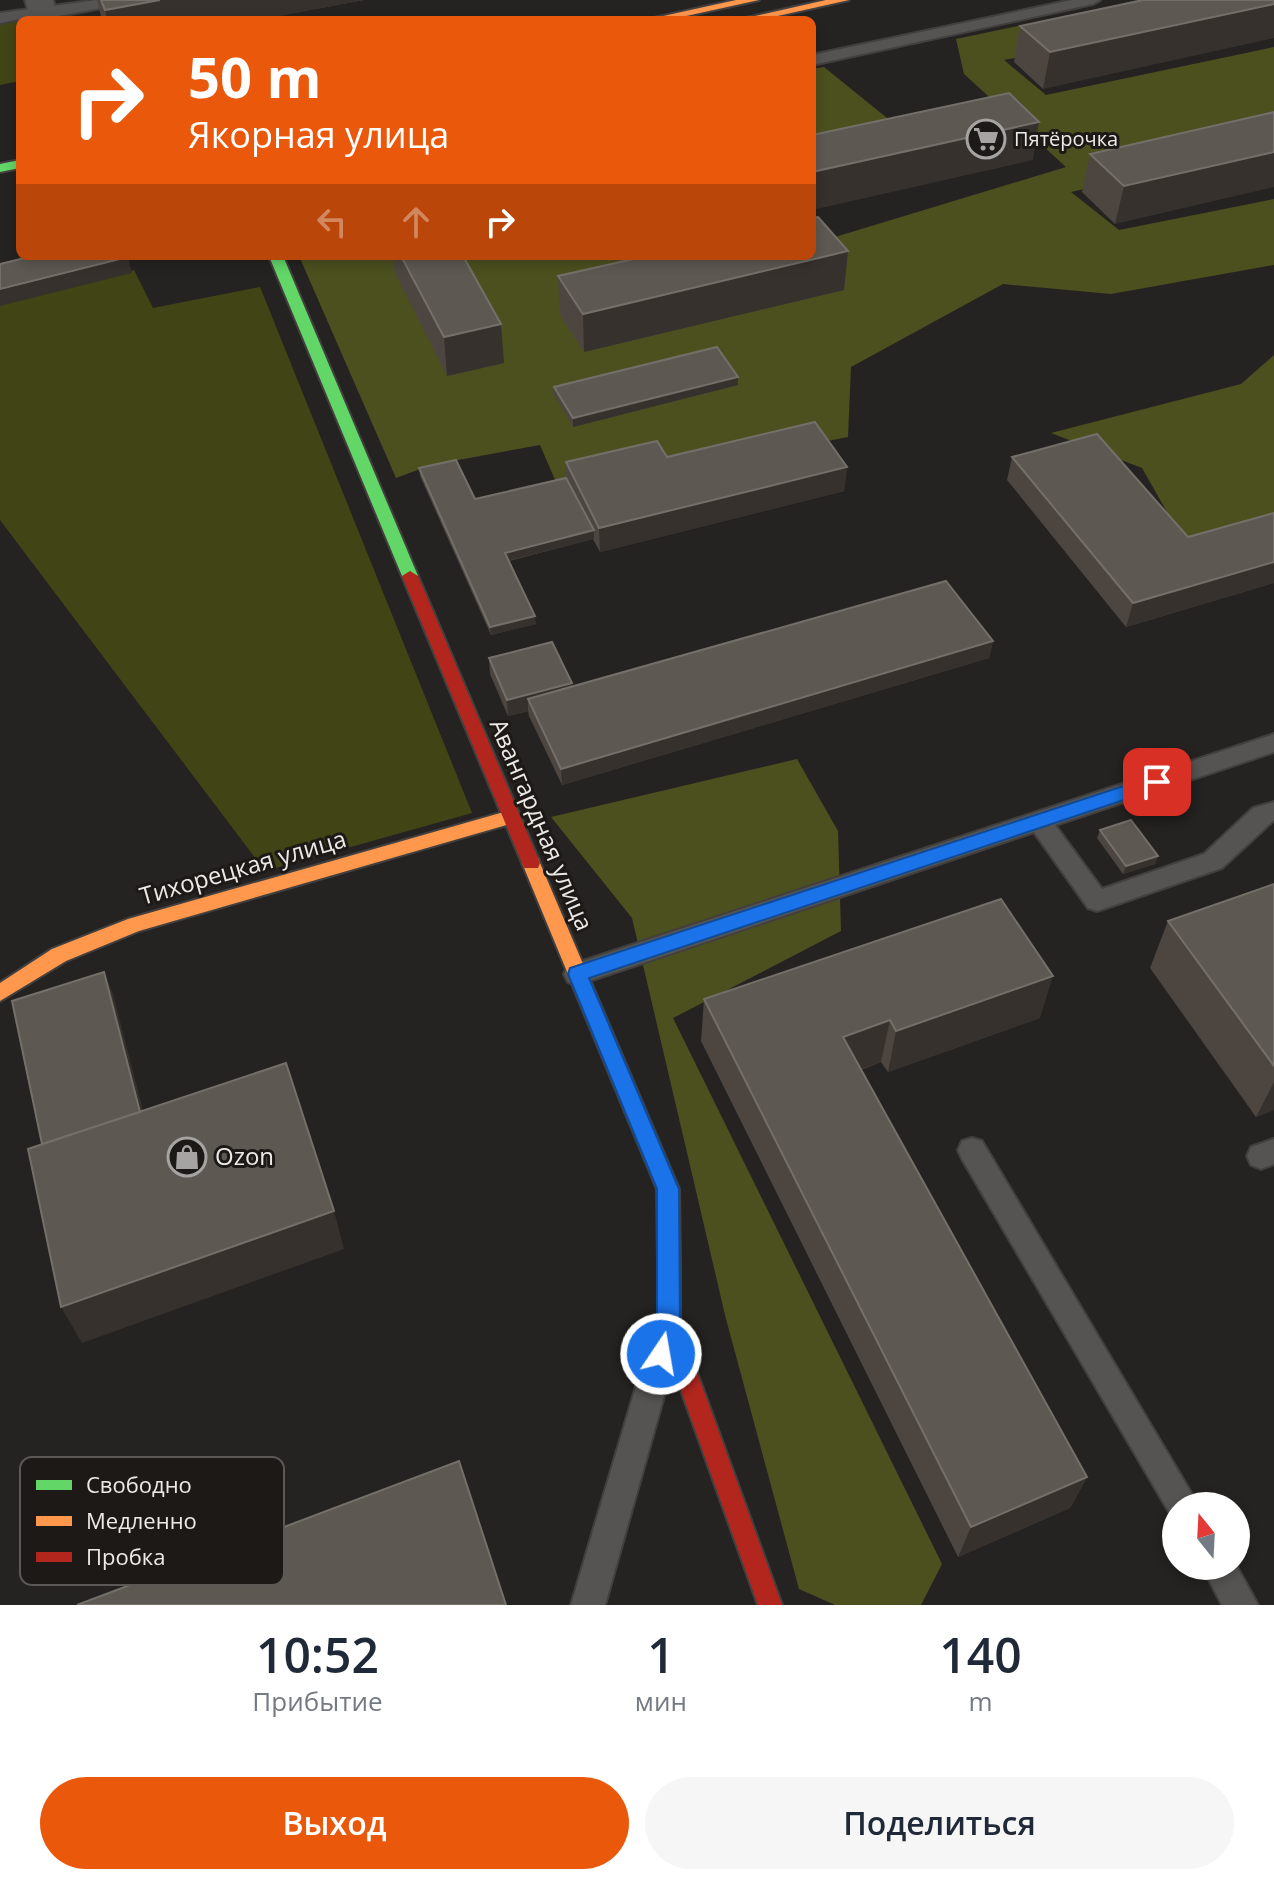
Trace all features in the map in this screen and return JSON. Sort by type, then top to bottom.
[{"type":"street","points":[[671,16],[753,0]]},
{"type":"street","points":[[763,16],[843,0]]},
{"type":"street","name":"Авангардная улица","points":[[278,260],[668,1189],[669,1326],[770,1605]]},
{"type":"street","name":"Тихорецкая улица","points":[[0,993],[59,955],[135,924],[511,817]]},
{"type":"lane","points":[[0,18],[123,0]]},
{"type":"lane","points":[[816,59],[1093,0]]},
{"type":"lane","points":[[577,974],[1274,743]]},
{"type":"lane","points":[[1039,821],[1097,901],[1213,861],[1262,815],[1274,811]]},
{"type":"lane","points":[[972,1150],[1175,1492]]},
{"type":"lane","points":[[588,1605],[669,1326]]},
{"type":"lane","points":[[1226,1580],[1241,1605]]},
{"type":"green space","points":[[1143,0],[1274,0],[1274,6],[1004,60],[1046,95],[1274,47],[1274,145],[1071,192],[1119,230],[1274,199],[1274,265],[1111,294],[1003,284],[851,367],[848,437],[669,472],[556,482],[540,445],[431,465],[396,478],[301,260],[816,260],[816,253],[835,237],[1066,167],[964,74],[956,39]]},
{"type":"green space","points":[[16,18],[16,82],[0,85],[0,21]]},
{"type":"green space","points":[[824,67],[908,135],[816,162],[816,68]]},
{"type":"green space","points":[[134,270],[153,308],[260,287],[472,813],[265,871],[0,520],[0,299]]},
{"type":"green space","points":[[1274,355],[1274,524],[1188,549],[1142,468],[1051,433],[1241,384]]},
{"type":"green space","points":[[797,759],[838,831],[841,931],[673,1018],[942,1564],[921,1605],[835,1605],[799,1589],[726,1319],[632,918],[551,817]]},
{"type":"building","points":[[101,0],[160,0],[105,10]]},
{"type":"building","points":[[1143,0],[1274,0],[1274,4],[1050,52],[1020,26]]},
{"type":"building","points":[[1009,93],[1039,122],[816,171],[816,134]]},
{"type":"building","points":[[1274,112],[1274,152],[1124,186],[1090,154]]},
{"type":"building","points":[[818,217],[848,251],[816,259]]},
{"type":"building","points":[[16,260],[116,260],[0,289],[0,264]]},
{"type":"building","points":[[403,260],[465,260],[501,324],[444,337]]},
{"type":"building","points":[[629,260],[810,260],[583,314],[558,276]]},
{"type":"building","points":[[717,347],[738,377],[573,418],[554,387]]},
{"type":"building","points":[[815,422],[847,467],[599,528],[566,462],[657,441],[667,457]]},
{"type":"building","points":[[1097,434],[1188,537],[1274,513],[1274,562],[1133,603],[1012,457]]},
{"type":"building","points":[[456,460],[475,499],[566,478],[594,530],[505,553],[535,616],[490,627],[419,468]]},
{"type":"building","points":[[946,581],[993,641],[561,769],[528,699]]},
{"type":"building","points":[[552,642],[572,683],[507,700],[489,658]]},
{"type":"building","points":[[1131,820],[1158,856],[1126,866],[1100,830]]},
{"type":"building","points":[[1274,884],[1274,1066],[1168,921]]},
{"type":"building","points":[[1001,899],[1053,976],[896,1031],[890,1020],[843,1037],[1087,1477],[971,1527],[704,999]]},
{"type":"building","points":[[104,972],[140,1112],[42,1144],[12,1001]]},
{"type":"building","points":[[286,1063],[334,1211],[61,1307],[28,1149]]},
{"type":"building","points":[[459,1461],[506,1605],[77,1605],[130,1585],[284,1585],[284,1527]]},
{"type":"traffic: fast","points":[[0,168],[16,165]]},
{"type":"traffic: fast","points":[[278,260],[410,576]]},
{"type":"traffic: slow","points":[[671,16],[753,0]]},
{"type":"traffic: slow","points":[[763,16],[843,0]]},
{"type":"traffic: slow","points":[[0,993],[59,955],[135,924],[511,817]]},
{"type":"traffic: slow","points":[[531,863],[668,1189],[669,1264]]},
{"type":"traffic: jam","points":[[410,576],[531,863]]},
{"type":"traffic: jam","points":[[669,1264],[669,1326],[770,1605]]},
{"type":"place","name":"Пятёрочка","points":[[986,139]]},
{"type":"place","name":"Ozon","points":[[187,1157]]},
{"type":"route","points":[[661,1354],[669,1326],[668,1189],[577,974],[1157,782]]}]
